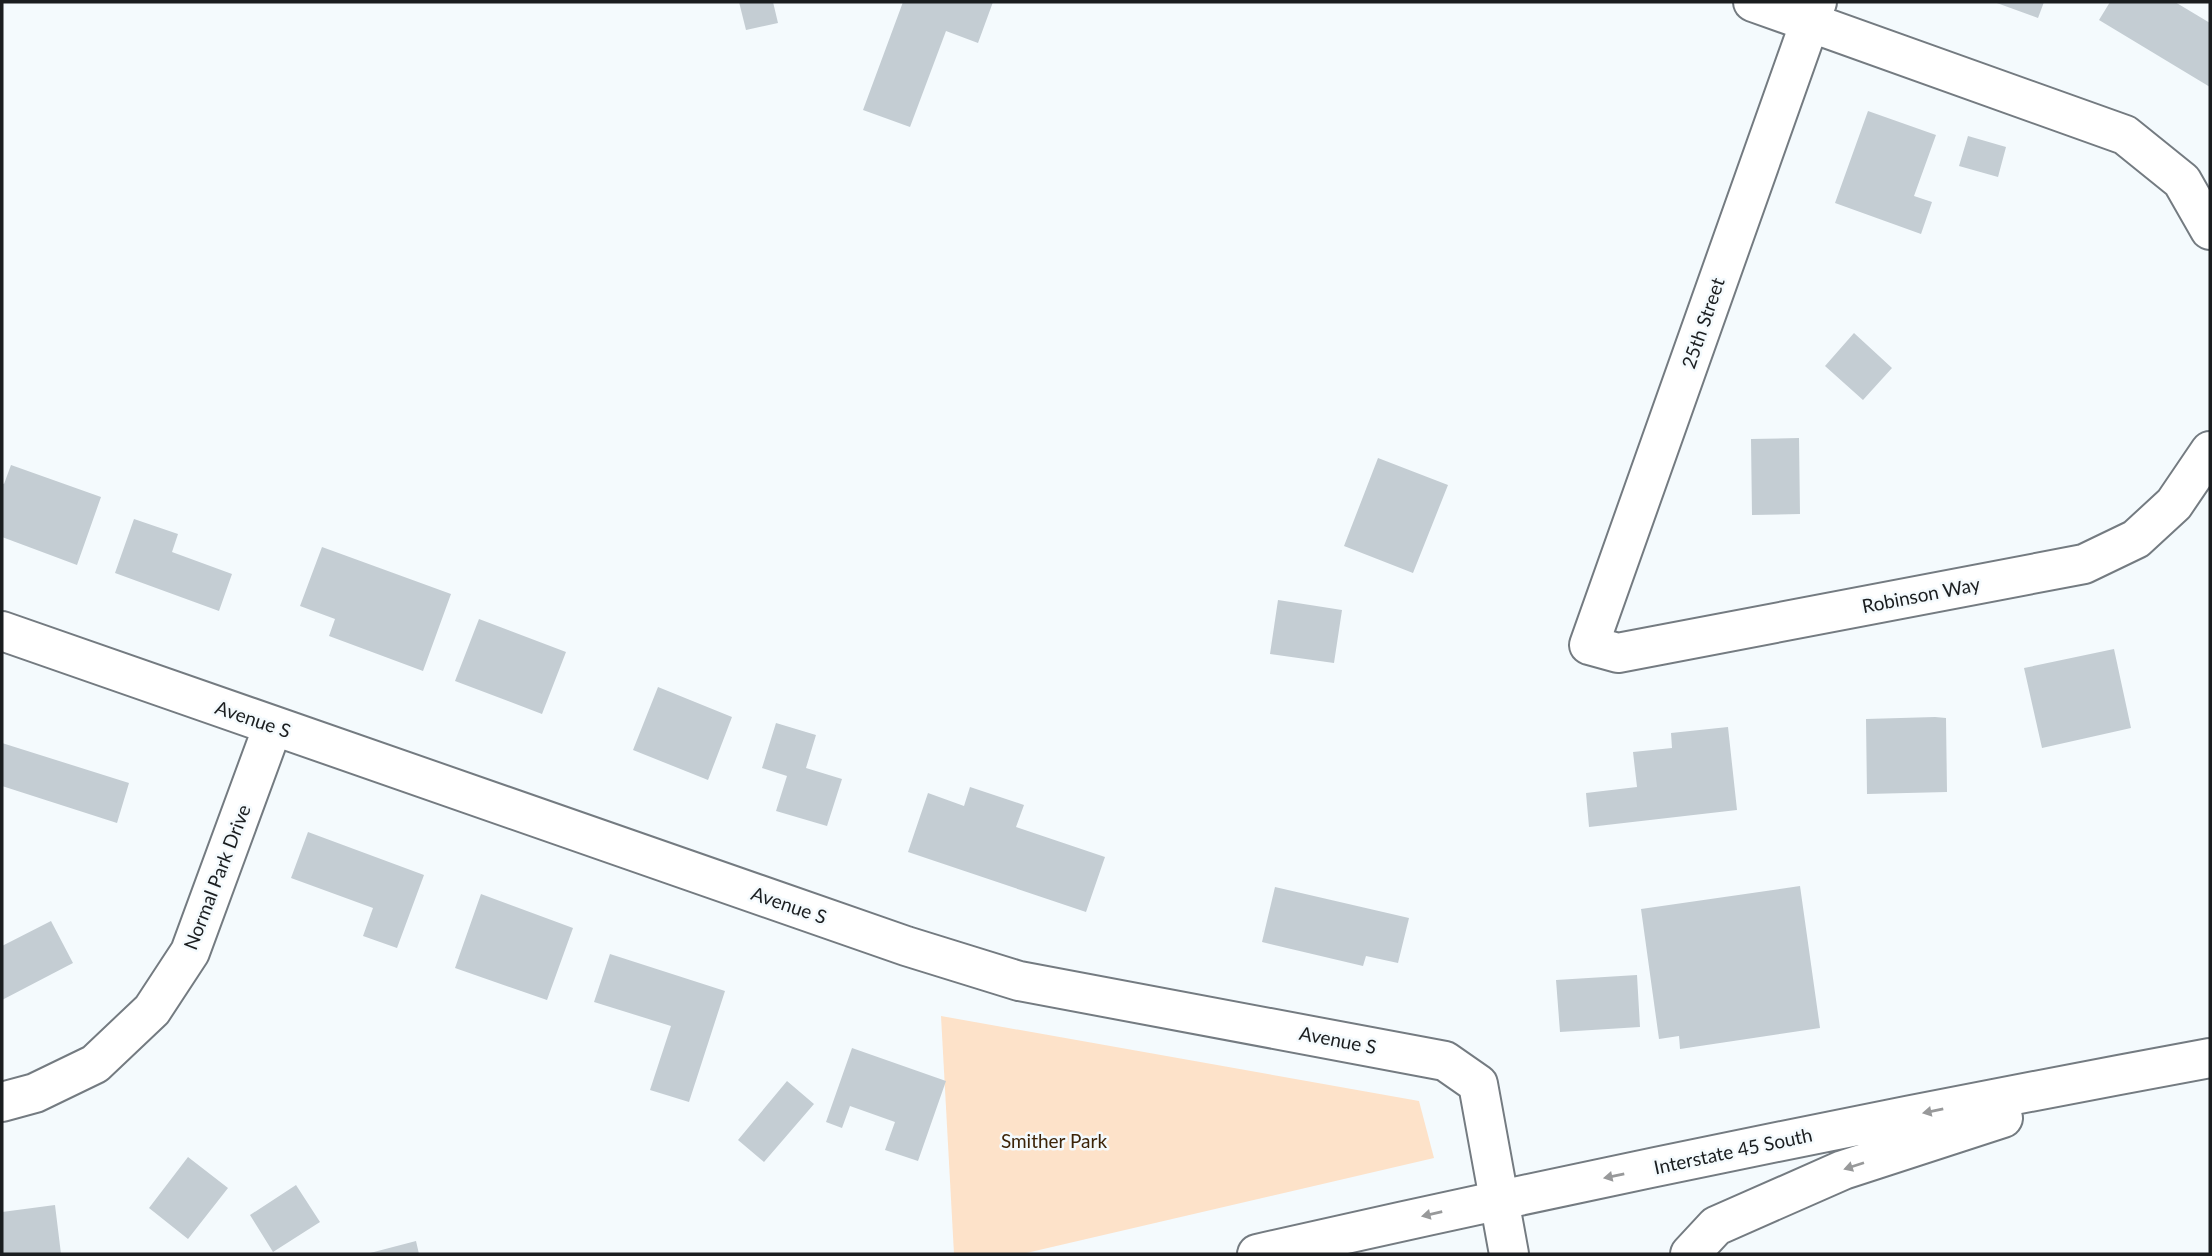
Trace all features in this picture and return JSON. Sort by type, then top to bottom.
[{"type":"street","points":[[1753,2],[1813,12],[2125,135],[2182,181],[2210,230]]},
{"type":"street","name":"25th Street","points":[[1589,645],[1813,12]]},
{"type":"street","name":"Robinson Way","points":[[1589,645],[1618,653],[2084,564],[2136,539],[2174,504],[2210,452]]},
{"type":"street","name":"Avenue S","points":[[2,631],[905,946],[1019,981],[1445,1060],[1478,1084],[1509,1254]]},
{"type":"street","name":"Normal Park Drive","points":[[2,1102],[35,1093],[95,1064],[152,1010],[190,952],[273,726]]},
{"type":"street","name":"Interstate 45 South","points":[[1257,1254],[1499,1199],[2000,1097],[2210,1058]]},
{"type":"street","points":[[1690,1254],[1716,1226],[1843,1170],[2152,1069]]},
{"type":"green space","name":"Smither Park","points":[[941,1016],[1419,1101],[1434,1158],[1022,1254],[954,1254]]},
{"type":"building","points":[[739,2],[773,2],[778,23],[746,30]]},
{"type":"building","points":[[903,2],[993,2],[978,43],[946,31],[910,127],[863,110]]},
{"type":"building","points":[[1994,2],[2044,2],[2038,18]]},
{"type":"building","points":[[2110,2],[2175,2],[2210,23],[2210,87],[2099,20]]},
{"type":"building","points":[[1868,111],[1936,135],[1914,196],[1932,202],[1921,234],[1835,203]]},
{"type":"building","points":[[1968,136],[2006,147],[1998,177],[1959,166]]},
{"type":"building","points":[[1854,333],[1892,368],[1863,400],[1825,366]]},
{"type":"building","points":[[1799,438],[1800,514],[1752,515],[1751,439]]},
{"type":"building","points":[[1378,458],[1448,485],[1413,573],[1344,546]]},
{"type":"building","points":[[11,465],[101,497],[77,565],[2,537],[2,483],[4,484]]},
{"type":"building","points":[[134,519],[178,534],[172,552],[232,574],[219,611],[115,573]]},
{"type":"building","points":[[322,547],[451,594],[423,671],[329,636],[335,619],[300,606]]},
{"type":"building","points":[[1278,600],[1342,610],[1334,663],[1270,654]]},
{"type":"building","points":[[479,619],[566,652],[542,714],[455,681]]},
{"type":"building","points":[[2114,649],[2131,728],[2042,748],[2024,668]]},
{"type":"building","points":[[658,687],[732,717],[708,780],[633,750]]},
{"type":"building","points":[[1946,718],[1947,792],[1867,794],[1866,719]]},
{"type":"building","points":[[776,723],[816,735],[806,768],[842,779],[827,826],[776,811],[787,776],[762,768]]},
{"type":"building","points":[[1728,727],[1737,810],[1589,827],[1586,793],[1637,787],[1633,752],[1672,748],[1671,733]]},
{"type":"building","points":[[2,743],[129,783],[117,823],[2,786]]},
{"type":"building","points":[[970,787],[1024,805],[1016,827],[1105,857],[1086,912],[908,852],[928,793],[964,806]]},
{"type":"building","points":[[308,832],[424,875],[397,948],[363,936],[373,908],[291,878]]},
{"type":"building","points":[[1800,886],[1820,1028],[1680,1049],[1679,1036],[1659,1039],[1641,909]]},
{"type":"building","points":[[1275,887],[1409,918],[1398,963],[1366,956],[1363,966],[1262,942]]},
{"type":"building","points":[[481,894],[573,928],[547,1000],[455,968]]},
{"type":"building","points":[[51,921],[73,963],[2,1000],[2,946]]},
{"type":"building","points":[[610,954],[725,991],[689,1102],[650,1090],[671,1026],[594,1002]]},
{"type":"building","points":[[1637,975],[1640,1027],[1560,1032],[1556,980]]},
{"type":"building","points":[[852,1048],[946,1081],[918,1161],[885,1150],[895,1122],[850,1106],[842,1128],[826,1122]]},
{"type":"building","points":[[787,1081],[814,1104],[764,1162],[738,1140]]},
{"type":"building","points":[[188,1157],[228,1188],[188,1239],[149,1208]]},
{"type":"building","points":[[296,1185],[320,1222],[273,1252],[250,1215]]},
{"type":"building","points":[[55,1205],[61,1254],[2,1254],[2,1212]]},
{"type":"building","points":[[416,1241],[419,1254],[370,1254],[370,1253]]}]
